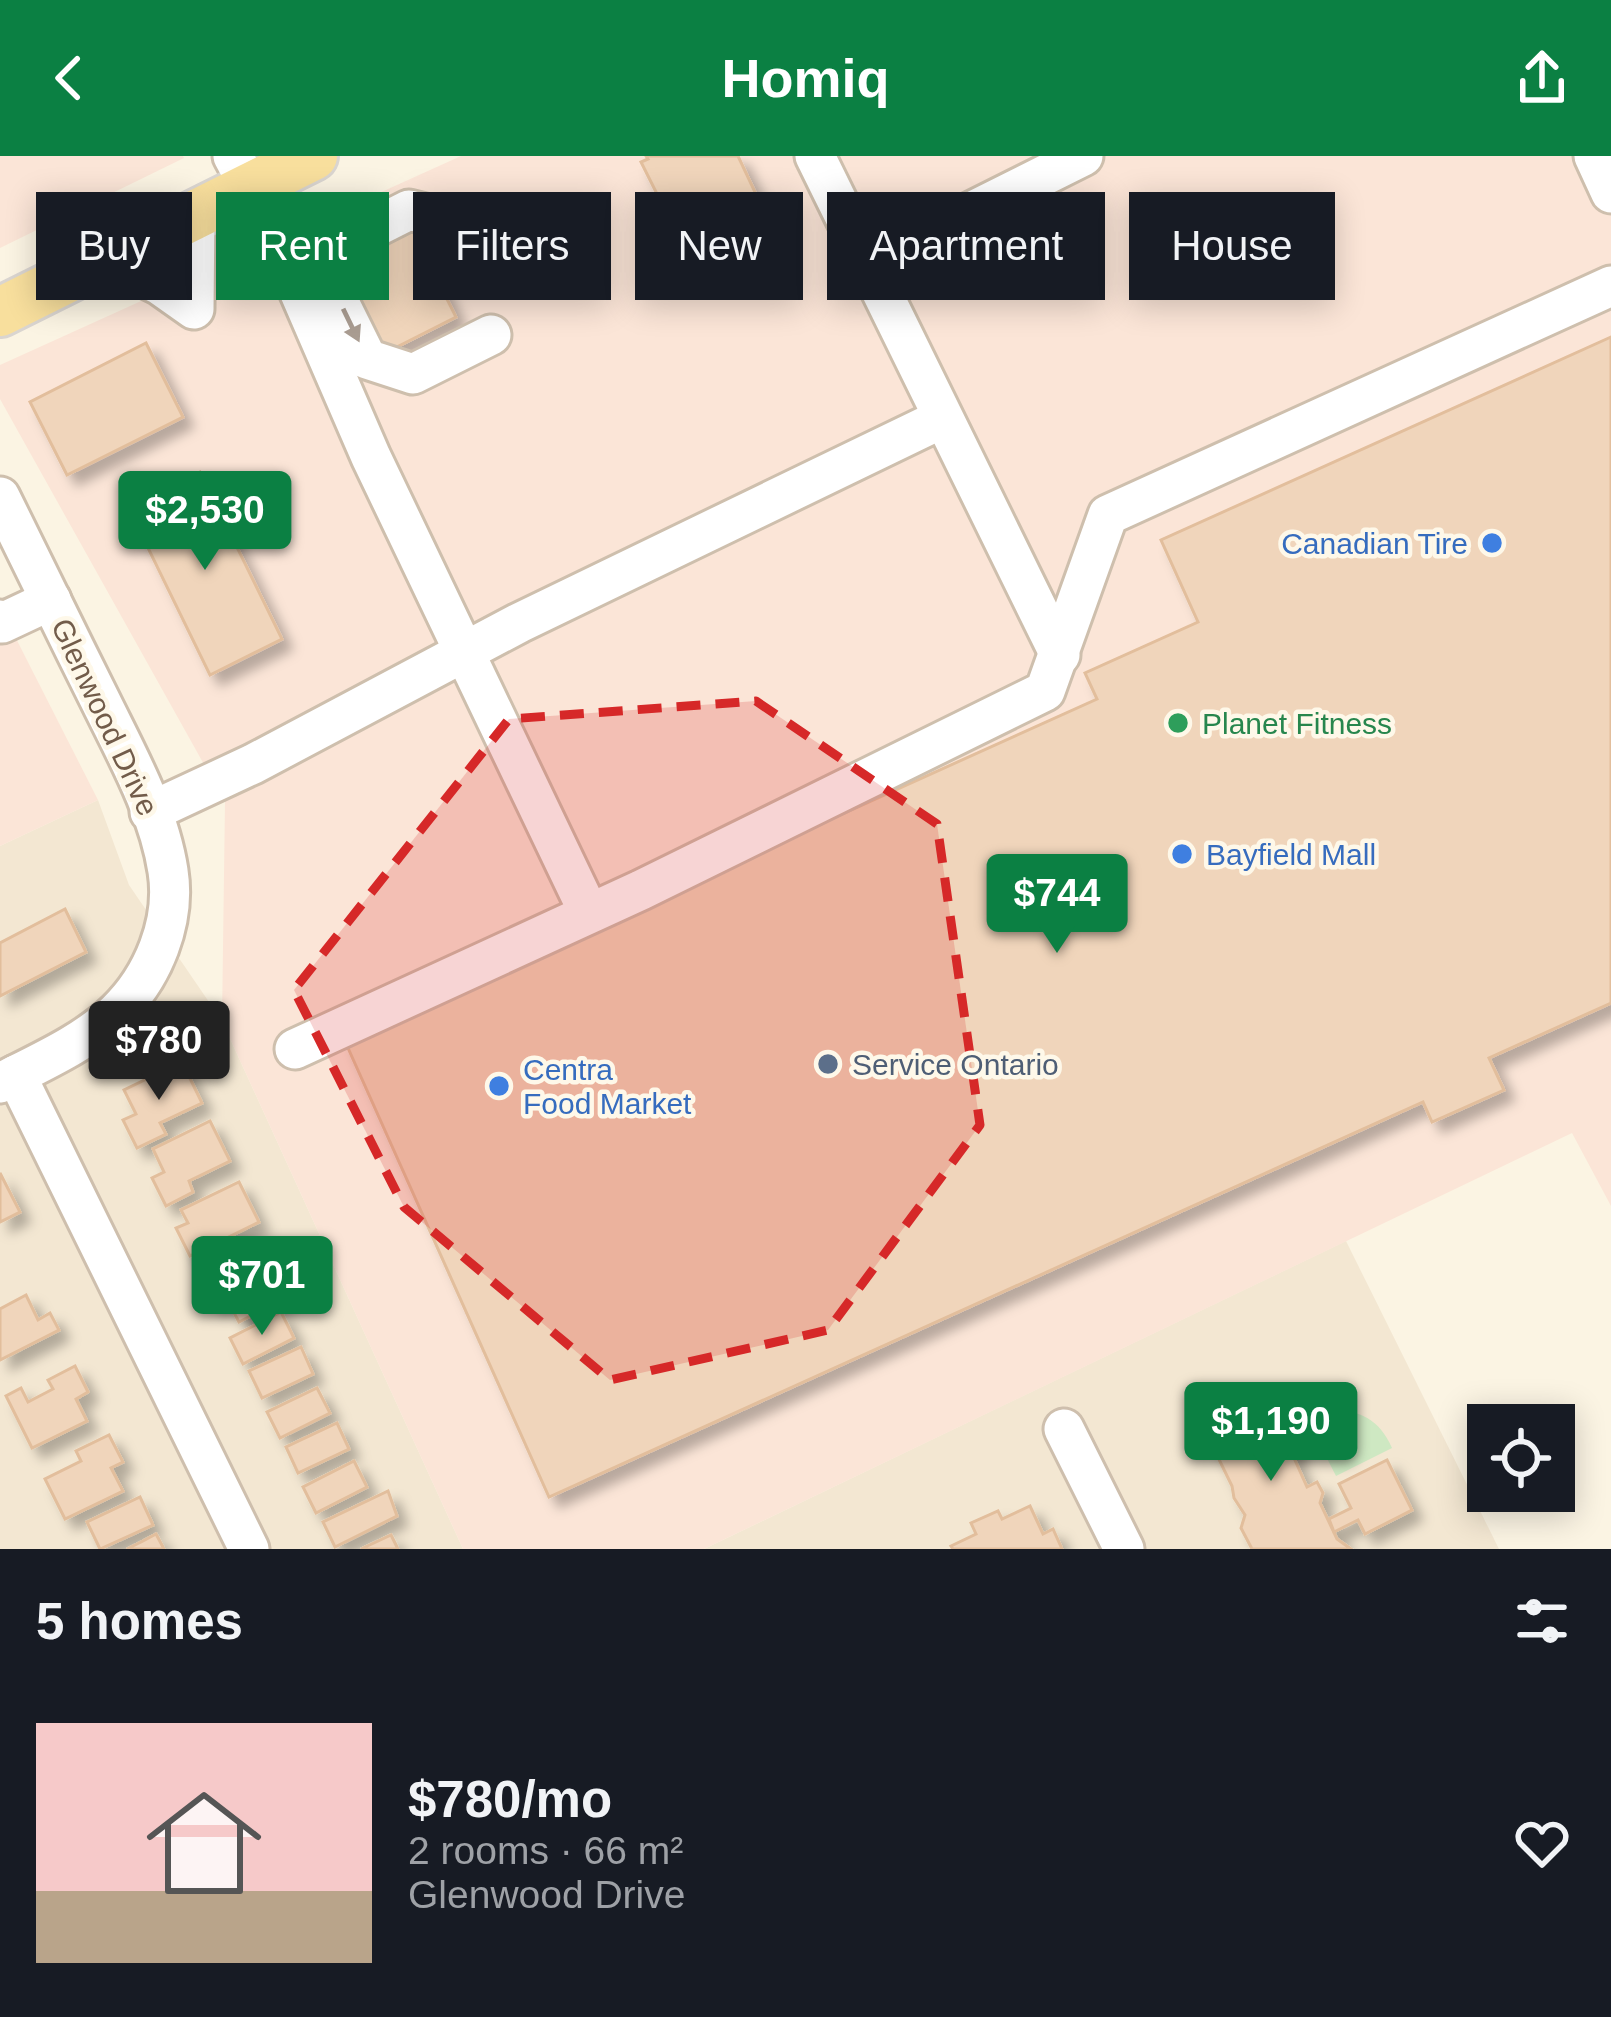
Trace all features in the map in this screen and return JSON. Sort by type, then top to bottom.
[{"type":"main road","points":[[192,215],[241,171],[313,156]]},
{"type":"main road","points":[[0,312],[36,294]]},
{"type":"street","points":[[815,156],[832,192]]},
{"type":"street","points":[[1012,192],[1083,156]]},
{"type":"street","points":[[1594,156],[1611,193]]},
{"type":"street","points":[[241,171],[274,233],[371,457],[589,913]]},
{"type":"street","points":[[413,211],[328,251],[322,268],[368,359],[412,374],[491,335]]},
{"type":"street","points":[[181,300],[194,309],[195,213]]},
{"type":"street","points":[[295,1049],[589,913],[1046,691],[1108,514],[1611,286]]},
{"type":"street","points":[[884,300],[1060,655]]},
{"type":"street","points":[[150,812],[253,764],[463,652],[941,419]]},
{"type":"street","name":"Glenwood Drive","points":[[0,497],[130,760],[169,873],[169,911],[161,946],[118,1011],[88,1035],[8,1079]]},
{"type":"street","points":[[0,620],[51,600]]},
{"type":"street","points":[[8,1079],[249,1549]]},
{"type":"street","points":[[1064,1429],[1124,1549]]},
{"type":"highlighted area","points":[[756,701],[937,824],[980,1125],[828,1330],[610,1380],[404,1207],[294,990],[509,719]]},
{"type":"shaded area","points":[[0,156],[184,158],[114,192],[36,192],[36,230],[0,248]]},
{"type":"shaded area","points":[[461,156],[1611,156],[1611,1206],[1572,1133],[704,1549],[463,1549],[222,1021],[225,802],[0,399],[0,365],[143,300],[192,300],[192,278],[216,267],[216,300],[389,300],[389,192],[382,192]]},
{"type":"shaded area","points":[[0,607],[98,800],[0,846]]},
{"type":"shaded area","points":[[98,800],[129,885],[222,1021],[463,1549],[0,1549],[0,846]]},
{"type":"shaded area","points":[[1346,1241],[1467,1485],[1467,1512],[1481,1512],[1499,1549],[704,1549]]},
{"type":"green space","points":[[1329,1409],[1367,1418],[1392,1448],[1336,1476],[1306,1417]]},
{"type":"building","points":[[646,156],[738,156],[755,192],[656,192],[641,162]]},
{"type":"building","points":[[413,231],[413,300],[448,300],[456,317],[379,356],[351,300],[389,300],[389,243]]},
{"type":"building","name":"Bayfield Mall","points":[[1611,337],[1611,1003],[1489,1058],[1504,1090],[1432,1122],[1423,1102],[549,1497],[344,1039],[1097,699],[1085,673],[1198,622],[1161,540]]},
{"type":"building","points":[[146,343],[183,417],[67,475],[30,402]]},
{"type":"building","points":[[200,472],[282,639],[210,675],[128,507]]},
{"type":"building","points":[[65,909],[86,952],[0,996],[0,943]]},
{"type":"building","points":[[182,1062],[202,1103],[160,1123],[166,1134],[137,1148],[123,1120],[136,1114],[124,1090]]},
{"type":"building","points":[[210,1121],[230,1161],[189,1181],[193,1192],[166,1206],[152,1178],[164,1172],[153,1149]]},
{"type":"building","points":[[0,1173],[20,1212],[0,1222]]},
{"type":"building","points":[[239,1182],[259,1222],[190,1256],[176,1228],[188,1223],[181,1210]]},
{"type":"building","points":[[274,1253],[295,1293],[239,1322],[226,1298],[213,1305],[200,1278],[229,1263],[234,1273]]},
{"type":"building","points":[[26,1295],[38,1320],[50,1313],[59,1330],[0,1360],[0,1309]]},
{"type":"building","points":[[281,1312],[294,1338],[243,1364],[230,1338]]},
{"type":"building","points":[[301,1347],[313,1374],[262,1398],[249,1371]]},
{"type":"building","points":[[75,1366],[88,1392],[76,1399],[87,1421],[32,1448],[6,1396],[21,1388],[28,1402],[53,1389],[48,1380]]},
{"type":"building","points":[[317,1388],[330,1413],[280,1438],[267,1412]]},
{"type":"building","points":[[1271,1402],[1285,1441],[1292,1438],[1297,1449],[1294,1458],[1307,1487],[1317,1482],[1323,1493],[1320,1503],[1337,1539],[1351,1549],[1252,1549],[1241,1528],[1245,1515],[1210,1441],[1216,1421],[1241,1417]]},
{"type":"building","points":[[337,1423],[349,1449],[298,1473],[286,1447]]},
{"type":"building","points":[[109,1435],[123,1462],[111,1468],[123,1491],[65,1519],[45,1479],[81,1461],[76,1451]]},
{"type":"building","points":[[1387,1460],[1412,1510],[1365,1534],[1358,1520],[1334,1532],[1329,1519],[1351,1508],[1339,1484]]},
{"type":"building","points":[[354,1461],[367,1487],[316,1513],[303,1487]]},
{"type":"building","points":[[388,1491],[397,1516],[335,1547],[323,1522]]},
{"type":"building","points":[[140,1497],[153,1525],[100,1549],[87,1522]]},
{"type":"building","points":[[1030,1506],[1043,1534],[1053,1529],[1062,1549],[951,1546],[976,1534],[971,1523],[998,1511],[1002,1519]]},
{"type":"building","points":[[156,1534],[164,1549],[127,1549],[143,1541]]},
{"type":"building","points":[[391,1535],[398,1549],[361,1549]]},
{"type":"place","name":"Canadian Tire","points":[[1492,543]]},
{"type":"place","name":"Planet Fitness","points":[[1178,723]]},
{"type":"place","name":"Bayfield Mall","points":[[1182,854]]},
{"type":"place","name":"Service Ontario","points":[[828,1064]]},
{"type":"place","name":"Centra Food Market","points":[[499,1086]]}]
